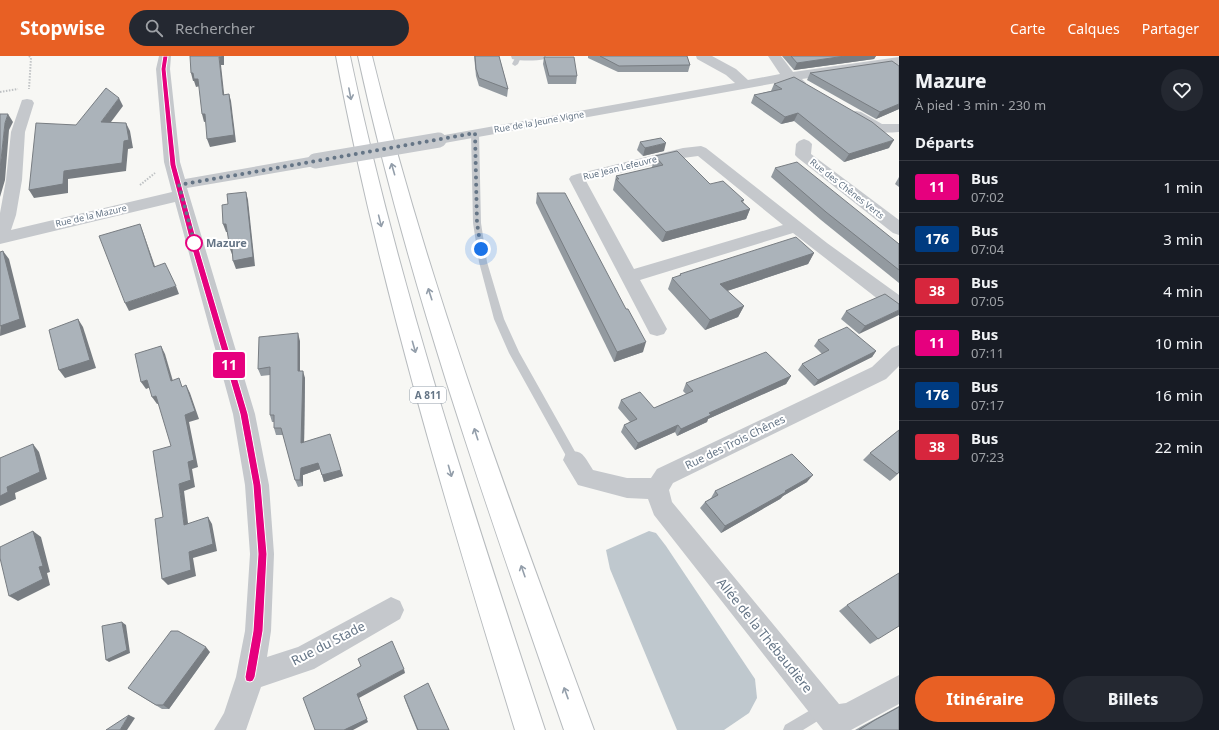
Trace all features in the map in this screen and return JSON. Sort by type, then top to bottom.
[{"type":"highway","name":"A 811","points":[[343,56],[368,175],[399,293],[469,534],[530,730]]},
{"type":"highway","name":"A 811","points":[[365,56],[393,169],[428,288],[488,469],[579,730]]},
{"type":"street","points":[[165,56],[163,69],[173,165],[244,414],[257,485],[262,554],[258,631],[250,677],[235,722],[229,730]]},
{"type":"street","points":[[517,59],[540,56]]},
{"type":"street","points":[[702,56],[730,72],[745,85]]},
{"type":"street","points":[[774,56],[789,77],[808,88]]},
{"type":"street","name":"Rue de la Jeune Vigne","points":[[180,190],[316,161],[789,77],[899,61]]},
{"type":"street","points":[[0,238],[8,215],[18,132],[27,103]]},
{"type":"street","points":[[847,110],[879,129],[899,128]]},
{"type":"street","name":"Rue des Chênes Verts","points":[[804,144],[804,155],[899,229]]},
{"type":"street","points":[[0,149],[17,147]]},
{"type":"street","name":"Rue Jean Lefeuvre","points":[[657,329],[577,179],[683,153],[701,151],[795,227],[899,306]]},
{"type":"street","name":"Rue de la Mazure","points":[[0,238],[180,190]]},
{"type":"street","points":[[629,277],[795,227]]},
{"type":"street","name":"Rue des Trois Chênes","points":[[656,490],[665,476],[879,373],[899,353]]},
{"type":"street","points":[[574,460],[586,478],[627,488],[656,490]]},
{"type":"street","name":"Allée de la Thébaudière","points":[[656,490],[662,507],[833,720],[850,716],[899,689]]},
{"type":"street","name":"Rue du Stade","points":[[250,677],[304,659],[391,610]]},
{"type":"lane","points":[[475,133],[477,223],[483,262],[499,319],[514,353],[574,460]]},
{"type":"lane","points":[[790,730],[824,708]]},
{"type":"path","points":[[27,103],[31,58],[29,56]]},
{"type":"path","points":[[0,92],[22,88]]},
{"type":"path","points":[[136,186],[142,184],[162,167],[173,165]]},
{"type":"shaded area","points":[[649,531],[656,533],[666,546],[755,679],[757,698],[749,713],[724,730],[677,730],[610,569],[606,550]]},
{"type":"building","points":[[190,56],[222,56],[219,57],[223,95],[229,94],[234,135],[207,139],[205,114],[202,114],[198,79],[194,79],[193,73],[191,73]]},
{"type":"building","points":[[475,56],[499,56],[508,89],[479,78],[476,69]]},
{"type":"building","points":[[600,56],[687,56],[690,65],[619,66]]},
{"type":"building","points":[[791,56],[845,56],[797,63]]},
{"type":"building","points":[[544,57],[574,57],[577,76],[549,76]]},
{"type":"building","points":[[892,61],[899,66],[899,104],[880,112],[810,73]]},
{"type":"building","points":[[794,77],[872,122],[894,140],[849,154],[798,113],[785,117],[754,95],[782,89],[774,84]]},
{"type":"building","points":[[106,88],[119,98],[101,122],[126,123],[129,140],[124,141],[122,163],[64,171],[63,184],[29,190],[36,123],[76,125]]},
{"type":"building","points":[[0,114],[8,114],[5,123],[0,169]]},
{"type":"building","points":[[661,138],[666,143],[645,148],[640,142]]},
{"type":"building","points":[[677,151],[710,184],[723,181],[744,200],[741,201],[750,209],[666,232],[616,179],[619,179],[616,176],[663,165],[655,156]]},
{"type":"building","points":[[797,162],[899,244],[899,270],[826,212],[775,168]]},
{"type":"building","points":[[246,192],[253,257],[233,261],[232,248],[230,249],[226,224],[223,224],[222,205],[228,204],[227,194]]},
{"type":"building","points":[[537,193],[565,193],[626,309],[628,309],[646,342],[617,352]]},
{"type":"building","points":[[140,224],[154,267],[165,263],[176,286],[125,303],[99,236]]},
{"type":"building","points":[[796,237],[814,253],[720,284],[744,306],[710,320],[672,278],[681,275],[680,274]]},
{"type":"building","points":[[3,251],[20,319],[0,326],[0,252]]},
{"type":"building","points":[[885,294],[899,304],[899,310],[865,326],[846,311]]},
{"type":"building","points":[[78,319],[90,360],[59,370],[49,330]]},
{"type":"building","points":[[847,327],[876,351],[818,380],[802,364],[829,350],[818,340]]},
{"type":"building","points":[[298,333],[298,371],[303,371],[301,443],[330,434],[341,470],[322,475],[318,463],[301,468],[300,480],[295,480],[281,428],[274,428],[274,415],[270,415],[270,367],[258,369],[259,337]]},
{"type":"building","points":[[161,346],[171,381],[179,378],[182,387],[186,385],[195,411],[185,415],[194,460],[188,462],[191,480],[179,484],[184,525],[208,517],[213,544],[189,552],[191,570],[162,579],[155,519],[163,517],[153,451],[171,446],[156,396],[152,397],[147,380],[141,382],[135,354]]},
{"type":"building","points":[[766,352],[791,376],[709,413],[711,415],[681,429],[678,425],[638,443],[624,425],[637,419],[621,400],[640,392],[654,408],[693,391],[686,383]]},
{"type":"building","points":[[899,430],[899,472],[897,474],[870,453]]},
{"type":"building","points":[[33,444],[40,472],[7,487],[8,492],[0,496],[0,458]]},
{"type":"building","points":[[792,454],[813,475],[725,526],[705,502],[718,495],[715,491]]},
{"type":"building","points":[[33,531],[43,566],[39,567],[43,579],[9,596],[0,558],[0,547]]},
{"type":"building","points":[[899,573],[899,626],[878,639],[847,605]]},
{"type":"building","points":[[122,622],[127,650],[106,660],[102,626]]},
{"type":"building","points":[[171,631],[178,631],[206,647],[163,705],[156,705],[128,688]]},
{"type":"building","points":[[392,641],[404,669],[357,694],[367,719],[344,730],[315,730],[303,698],[361,666],[358,659]]},
{"type":"building","points":[[428,683],[449,730],[418,730],[404,696]]},
{"type":"building","points":[[899,707],[899,730],[859,730],[875,720]]},
{"type":"building","points":[[129,715],[120,730],[106,730]]},
{"type":"bus line","name":"11","points":[[165,56],[163,69],[173,165],[221,339],[244,414],[257,485],[262,554],[258,631],[250,677]]},
{"type":"place","name":"Mazure","points":[[194,243]]},
{"type":"route","points":[[194,243],[196,249],[179,185],[475,133],[477,223],[481,249]]}]
